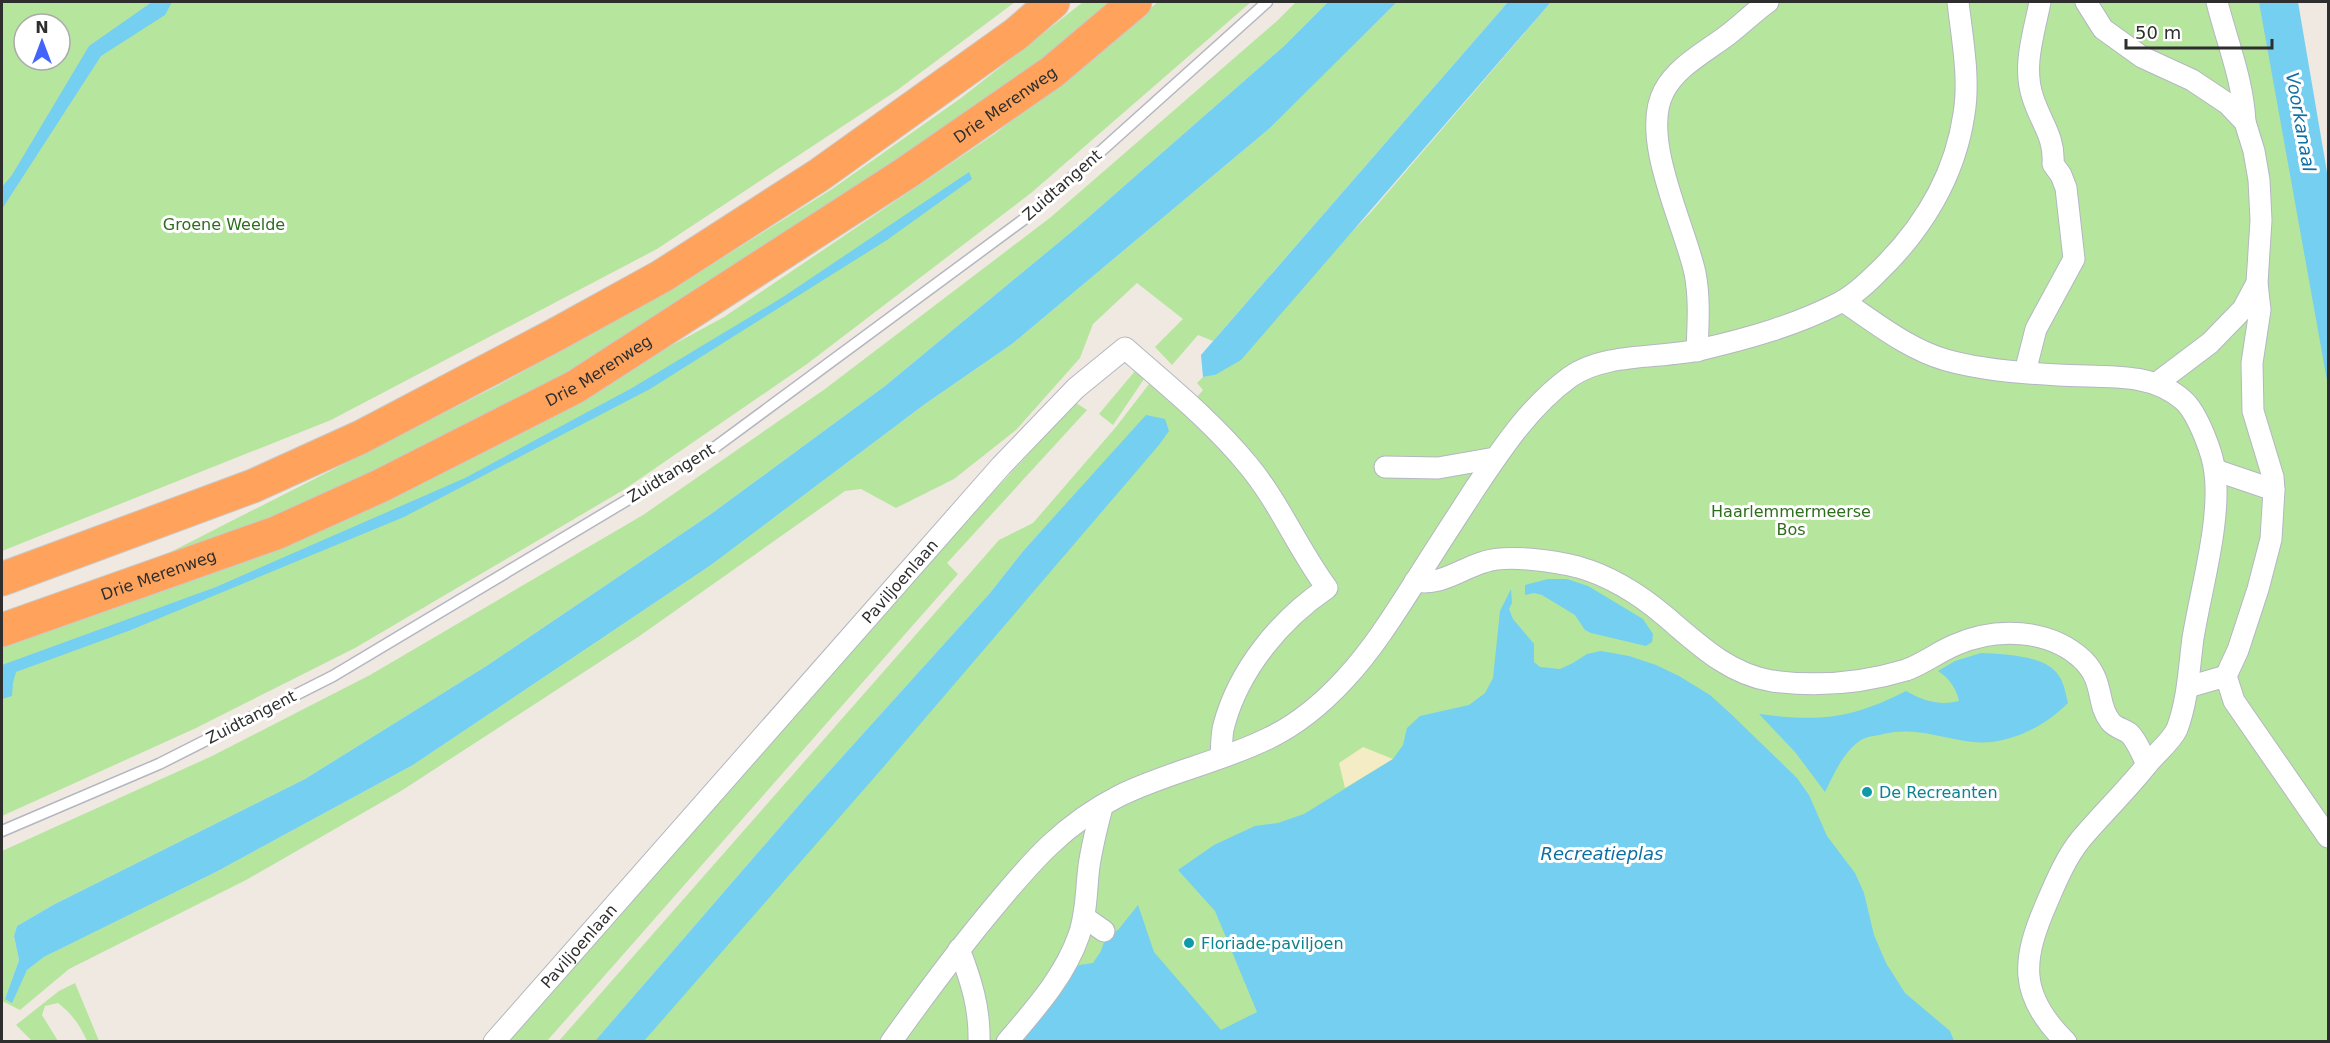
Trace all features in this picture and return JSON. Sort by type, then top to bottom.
[{"type":"highway","points":[[2,579],[253,486],[361,437],[662,276],[819,175],[1016,34],[1053,2]]},
{"type":"highway","name":"Drie Merenweg","points":[[2,630],[276,533],[380,486],[575,387],[906,173],[1052,72],[1136,2]]},
{"type":"street","points":[[1697,351],[1699,298],[1695,271],[1660,159],[1659,102],[1664,89],[1678,73],[1767,2]]},
{"type":"street","points":[[891,1041],[959,949],[1046,847],[1066,829],[1119,796],[1269,738],[1315,708],[1345,679],[1363,657],[1495,458],[1523,420],[1571,376],[1591,367],[1629,359],[1697,351],[1760,335],[1797,322],[1844,301],[1895,256],[1919,225],[1944,184],[1957,147],[1965,111],[1965,72],[1958,2]]},
{"type":"street","points":[[2025,372],[2036,329],[2059,290],[2073,259],[2066,188],[2053,164],[2054,149],[2032,97],[2028,68],[2040,2]]},
{"type":"street","points":[[2086,2],[2103,29],[2142,57],[2201,86],[2228,104],[2245,122]]},
{"type":"street","points":[[2217,2],[2224,32],[2237,67],[2244,101],[2245,122],[2259,180],[2261,220],[2257,283],[2260,310],[2252,363],[2253,411],[2274,490],[2271,539],[2238,650],[2226,676],[2234,701],[2328,837]]},
{"type":"street","points":[[2157,383],[2210,343],[2243,309],[2257,283]]},
{"type":"street","points":[[1844,301],[1917,350],[1947,360],[2025,372],[2132,378],[2157,383],[2184,400],[2196,419],[2215,470],[2213,522],[2193,639],[2188,687],[2176,731],[2131,785],[2080,840],[2053,887],[2034,935],[2028,970],[2030,984],[2036,1002],[2048,1023],[2066,1041]]},
{"type":"street","name":"Paviljoenlaan","points":[[494,1041],[997,471],[1076,388],[1125,348],[1215,428],[1249,466],[1327,588],[1304,603],[1274,632],[1251,667],[1237,692],[1224,725],[1221,757]]},
{"type":"street","points":[[1386,467],[1438,468],[1495,458]]},
{"type":"street","points":[[2215,470],[2274,490]]},
{"type":"street","points":[[1415,581],[1426,583],[1447,578],[1484,561],[1502,558],[1578,567],[1618,583],[1663,614],[1701,647],[1746,675],[1798,685],[1867,680],[1909,669],[1954,645],[1975,637],[2018,633],[2040,637],[2065,646],[2084,662],[2097,679],[2110,723],[2132,735],[2147,765]]},
{"type":"street","points":[[2188,687],[2226,676]]},
{"type":"street","points":[[1007,1041],[1034,1010],[1063,970],[1080,933],[1089,867],[1102,807]]},
{"type":"street","points":[[1084,916],[1104,932]]},
{"type":"street","points":[[959,949],[973,984],[978,1013],[979,1041]]},
{"type":"lane","name":"Zuidtangent","points":[[2,831],[159,764],[333,676],[714,448],[1031,214],[1267,2]]},
{"type":"green space","name":"Groene Weelde","points":[[2,2],[1015,2],[896,91],[657,249],[331,420],[2,551]]},
{"type":"green space","points":[[1083,2],[1117,2],[962,128],[491,421],[303,506],[155,560],[497,386],[679,285],[832,189],[961,98]]},
{"type":"green space","points":[[1158,2],[1251,2],[1031,193],[807,364],[625,489],[355,648],[196,728],[2,816],[2,644],[459,461],[724,317],[996,133]]},
{"type":"green space","points":[[1296,2],[1328,2],[1284,46],[1075,229],[885,386],[711,514],[488,665],[305,779],[53,905],[17,926],[14,936],[19,960],[5,999],[27,970],[44,957],[216,872],[413,765],[711,565],[925,404],[1012,344],[1270,128],[1397,2],[1508,2],[1213,341],[1198,335],[1172,365],[1155,347],[1183,319],[1137,283],[1093,324],[1080,358],[1016,430],[954,479],[896,508],[861,489],[845,491],[638,637],[401,791],[246,880],[69,969],[20,1010],[2,1001],[2,851],[210,757],[370,675],[643,515],[825,389],[1051,217]]},
{"type":"green space","name":"Haarlemmermeerse Bos","points":[[1551,2],[2272,2],[2328,351],[2328,1041],[634,1041],[1147,415],[1024,550],[990,593],[806,797],[595,1041],[558,1042],[999,540],[1033,523],[1116,427],[1149,384],[1183,413],[1203,390],[1197,383],[1203,377],[1215,375],[1371,212]]},
{"type":"green space","points":[[1135,371],[1144,379],[1113,425],[1099,414]]},
{"type":"green space","points":[[1076,403],[1087,410],[947,563],[958,574],[547,1041],[507,1042],[916,575]]},
{"type":"green space","points":[[75,983],[99,1041],[87,1041],[75,1020],[58,1003],[45,1006],[42,1015],[58,1041],[32,1041],[16,1025],[59,991]]},
{"type":"sand","points":[[1363,747],[1393,759],[1345,788],[1339,763]]},
{"type":"water","points":[[152,2],[172,2],[165,15],[101,56],[2,209],[2,187],[12,175],[89,46]]},
{"type":"water","points":[[1328,2],[1397,2],[1270,128],[1012,344],[925,404],[711,565],[413,765],[216,872],[44,957],[27,970],[12,1003],[5,999],[19,960],[14,936],[17,926],[53,905],[305,779],[488,665],[711,514],[885,386],[1075,229],[1284,46]]},
{"type":"water","points":[[1508,2],[1551,2],[1241,360],[1215,375],[1203,377],[1201,355]]},
{"type":"water","name":"Voorkanaal","points":[[2259,2],[2298,2],[2328,178],[2328,386]]},
{"type":"water","points":[[969,172],[972,179],[887,240],[650,389],[404,517],[131,630],[16,672],[12,696],[2,699],[2,665],[216,587],[465,478],[632,388],[783,297]]},
{"type":"water","points":[[1146,415],[1165,419],[1169,431],[1159,445],[880,771],[644,1041],[595,1041],[806,797],[990,593],[1024,550]]},
{"type":"water","points":[[1548,579],[1567,579],[1588,586],[1643,619],[1653,634],[1652,642],[1646,646],[1591,633],[1585,630],[1575,615],[1542,595],[1534,593],[1525,595],[1525,585]]},
{"type":"water","name":"Recreatieplas","points":[[1511,589],[1512,603],[1509,609],[1513,619],[1534,644],[1534,662],[1540,667],[1560,669],[1587,654],[1601,651],[1629,656],[1656,665],[1710,695],[1797,778],[1809,795],[1827,836],[1855,873],[1864,893],[1874,935],[1886,963],[1905,993],[1950,1031],[1954,1041],[1018,1042],[1068,975],[1079,965],[1093,963],[1101,951],[1106,936],[1118,930],[1138,905],[1154,952],[1221,1030],[1257,1012],[1215,911],[1178,870],[1214,845],[1255,826],[1278,823],[1304,814],[1393,759],[1403,745],[1407,728],[1420,716],[1469,705],[1485,693],[1493,678],[1500,611]]},
{"type":"water","points":[[1981,653],[2023,657],[2045,664],[2053,669],[2061,679],[2068,703],[2034,728],[1993,742],[1965,741],[1904,731],[1866,738],[1855,745],[1844,757],[1825,792],[1795,752],[1759,714],[1800,718],[1835,716],[1868,708],[1906,691],[1932,702],[1959,701],[1952,684],[1938,671],[1955,661]]},
{"type":"place","name":"De Recreanten","points":[[1867,792]]},
{"type":"place","name":"Floriade-paviljoen","points":[[1189,943]]}]
